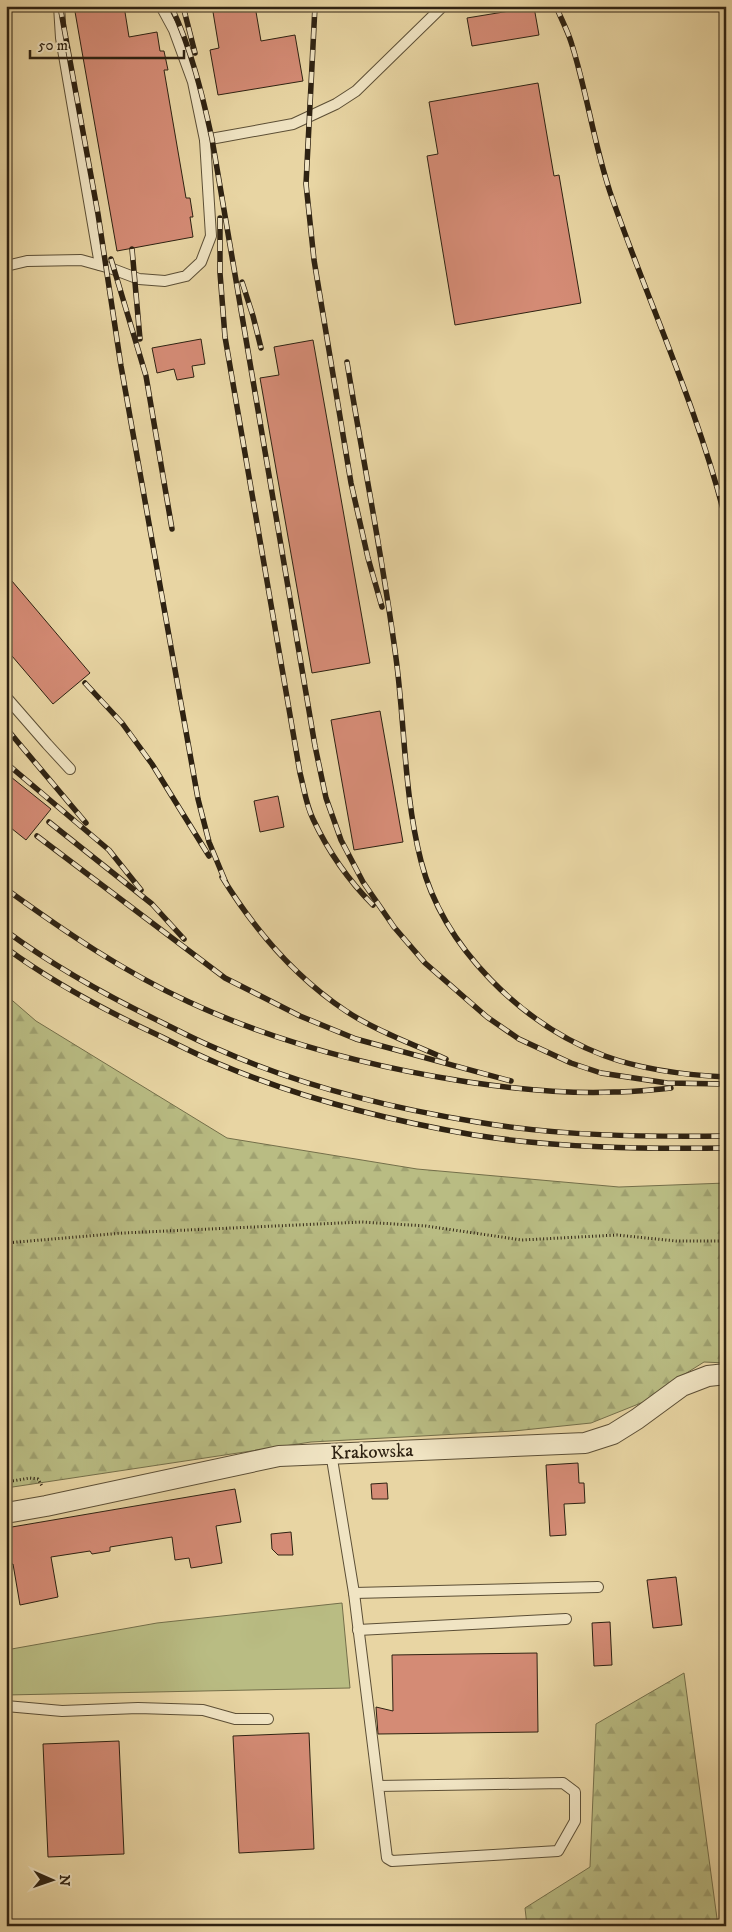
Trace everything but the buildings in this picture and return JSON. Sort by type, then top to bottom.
[{"type":"street","name":"Krakowska","points":[[6,1513],[279,1456],[585,1443],[612,1434],[637,1419],[682,1386],[708,1376],[726,1374]]},
{"type":"lane","points":[[58,6],[61,38],[100,265]]},
{"type":"lane","points":[[6,266],[27,261],[81,260],[139,279],[165,281],[186,276],[201,262],[211,236],[205,140],[193,82],[174,30],[161,6]]},
{"type":"lane","points":[[205,140],[293,124],[336,104],[356,91],[443,6]]},
{"type":"lane","points":[[6,696],[70,769]]},
{"type":"lane","points":[[331,1453],[354,1593],[358,1630],[387,1858],[392,1861],[558,1851],[575,1821],[575,1792],[563,1782],[378,1786]]},
{"type":"lane","points":[[354,1593],[598,1587]]},
{"type":"lane","points":[[358,1630],[566,1619]]},
{"type":"lane","points":[[6,1706],[62,1711],[138,1708],[203,1710],[235,1719],[268,1719]]},
{"type":"path","points":[[6,1243],[123,1233],[362,1222],[426,1226],[522,1240],[617,1235],[676,1241],[726,1241]]},
{"type":"green space","points":[[6,995],[36,1021],[227,1138],[417,1169],[619,1187],[726,1183],[726,1363],[704,1362],[646,1401],[591,1423],[514,1431],[311,1442],[6,1488]]},
{"type":"green space","points":[[342,1603],[350,1688],[6,1695],[6,1650],[157,1623]]},
{"type":"green space","points":[[684,1673],[718,1926],[527,1926],[525,1908],[590,1867],[596,1724]]},
{"type":"railway","points":[[60,6],[98,214],[121,366],[198,799],[209,842],[226,883]]},
{"type":"railway","points":[[171,6],[195,71],[212,139],[315,746],[326,798],[341,840],[363,882],[394,927],[425,963],[487,1017],[519,1039],[571,1063],[601,1073],[667,1083],[724,1084]]},
{"type":"railway","points":[[183,6],[195,53]]},
{"type":"railway","points":[[315,6],[306,184],[314,260],[351,483],[368,558],[382,607]]},
{"type":"railway","points":[[556,6],[569,35],[599,156],[610,192],[687,396],[715,479],[726,521]]},
{"type":"railway","points":[[220,218],[220,273],[225,337],[300,773],[311,814],[325,843],[347,876],[373,905]]},
{"type":"railway","points":[[132,249],[140,339]]},
{"type":"railway","points":[[111,259],[146,376],[172,529]]},
{"type":"railway","points":[[242,282],[261,348]]},
{"type":"railway","points":[[347,362],[391,621],[415,836],[432,893],[448,924],[467,953],[490,980],[545,1025],[574,1042],[605,1056],[634,1065],[680,1073],[726,1077]]},
{"type":"railway","points":[[85,683],[122,723],[152,764],[209,856]]},
{"type":"railway","points":[[6,728],[86,823]]},
{"type":"railway","points":[[6,763],[109,850],[141,890]]},
{"type":"railway","points":[[49,822],[152,904],[184,939]]},
{"type":"railway","points":[[37,836],[225,978],[300,1016],[356,1039],[511,1081]]},
{"type":"railway","points":[[222,877],[248,915],[277,951],[327,998],[369,1025],[446,1059]]},
{"type":"railway","points":[[6,889],[72,935],[141,978],[222,1017],[326,1052],[396,1069],[504,1087],[559,1092],[635,1091],[671,1088]]},
{"type":"railway","points":[[6,931],[43,957],[121,1002],[198,1040],[251,1063],[314,1085],[379,1103],[508,1127],[632,1136],[726,1136]]},
{"type":"railway","points":[[6,948],[43,974],[82,997],[196,1054],[279,1087],[343,1106],[441,1129],[537,1143],[600,1147],[726,1148]]}]
